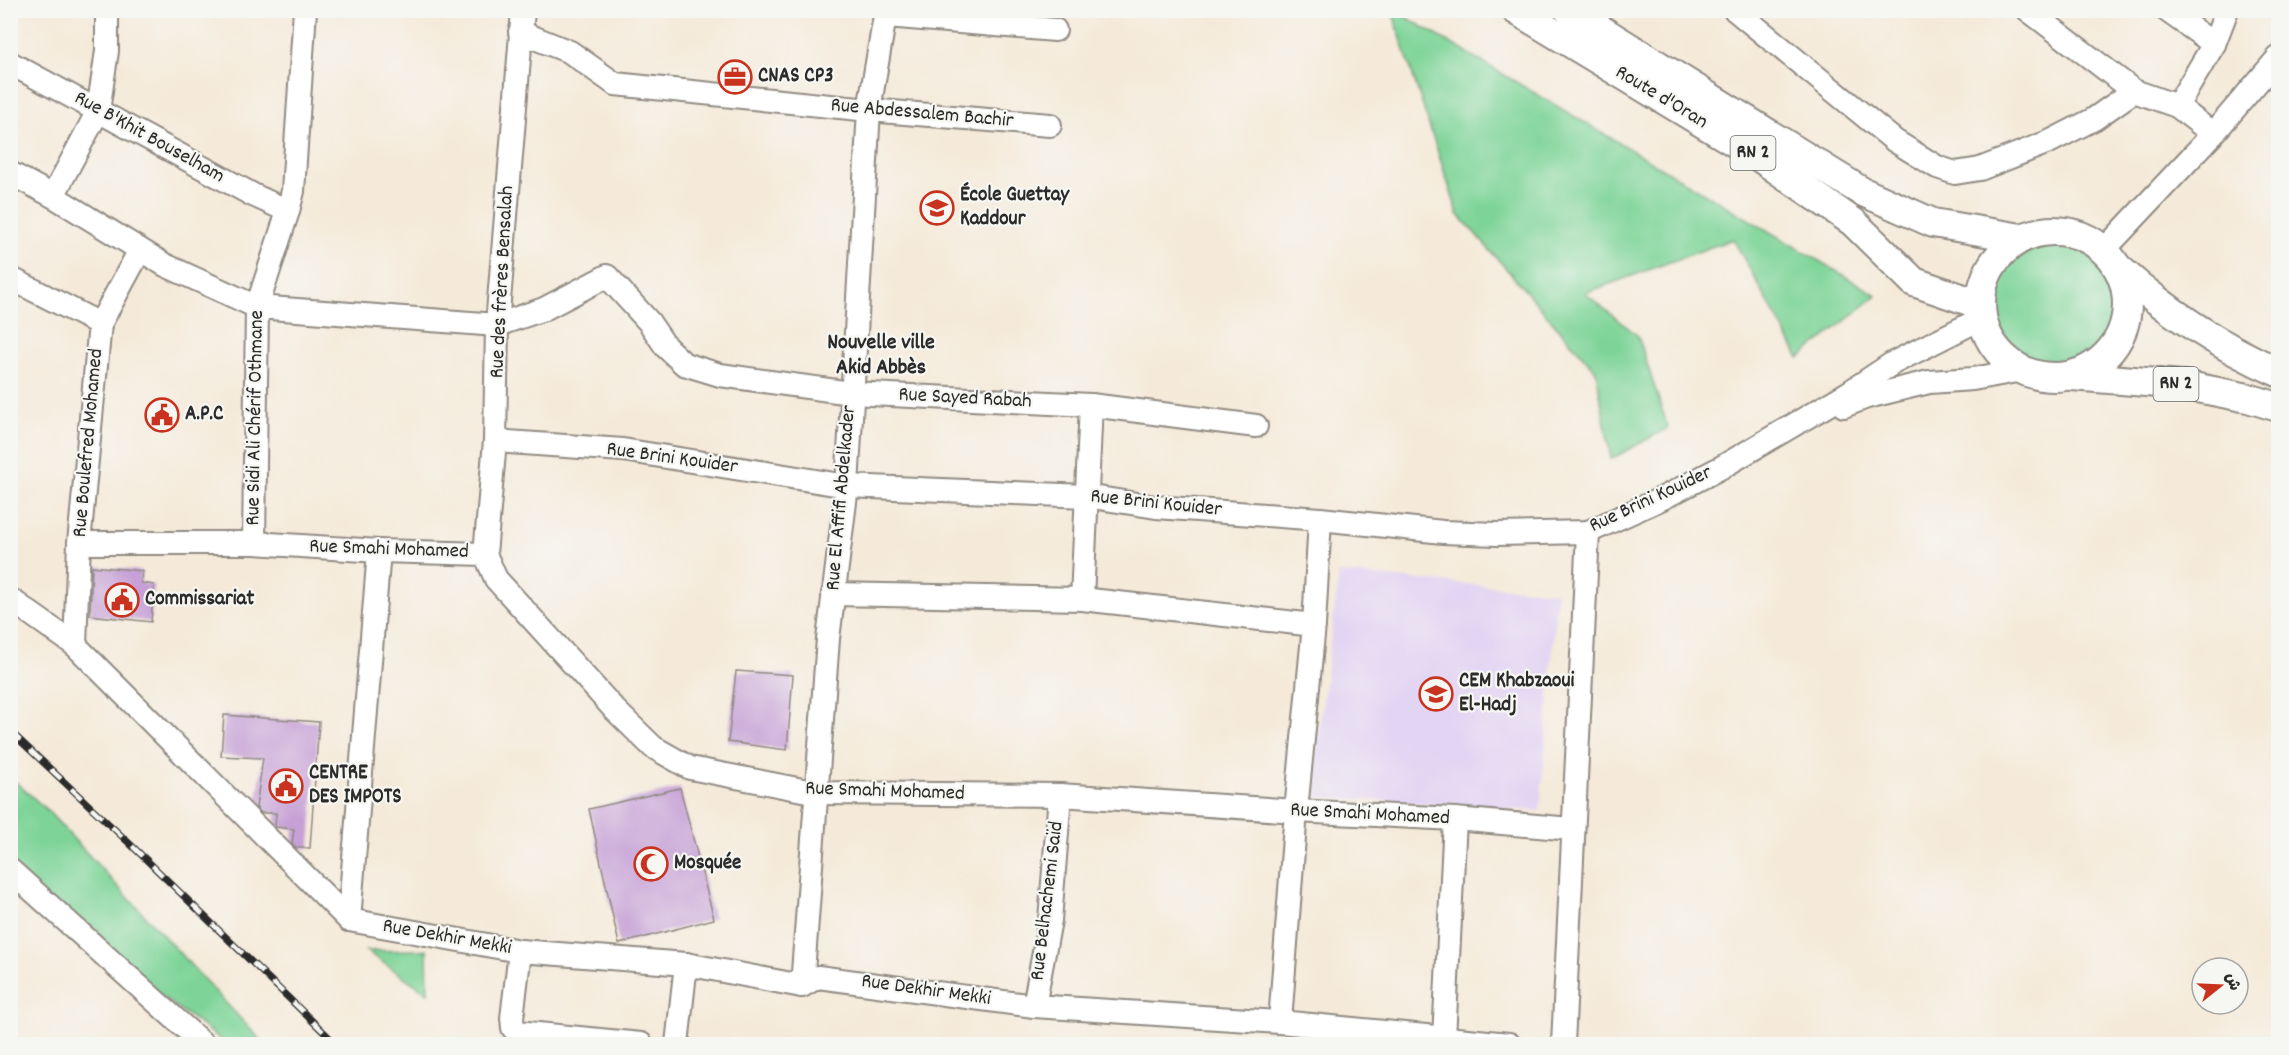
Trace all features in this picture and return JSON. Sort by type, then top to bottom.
[{"type":"main road","name":"Route d'Oran","points":[[1516,10],[1759,157],[1853,222],[1914,282],[1982,311]]},
{"type":"main road","name":"Route d'Oran","points":[[1569,10],[1861,191],[1933,223],[2021,238]]},
{"type":"main road","points":[[2042,231],[2064,231],[2086,237],[2111,259],[2126,290],[2128,312],[2121,334],[2109,354],[2091,368],[2070,376],[2054,378],[2038,376],[2008,361],[1996,349],[1988,334],[1982,311],[1984,284],[1992,266],[2004,250],[2021,238],[2042,231]]},
{"type":"main road","name":"RN 2","points":[[2111,259],[2147,294],[2200,333],[2243,357],[2278,372]]},
{"type":"main road","name":"RN 2","points":[[2070,376],[2183,385],[2248,398],[2278,407]]},
{"type":"street","points":[[53,196],[98,111],[107,51],[107,10]]},
{"type":"street","name":"Rue Sidi Ali Chérif Othmane","points":[[254,543],[257,307],[293,191],[304,10]]},
{"type":"street","points":[[1735,10],[1895,141],[1937,167],[1955,173],[1980,169],[2051,141],[2094,119],[2134,91]]},
{"type":"street","points":[[2028,10],[2134,91],[2177,106],[2213,134]]},
{"type":"street","points":[[2166,10],[2214,44]]},
{"type":"street","points":[[2177,106],[2214,44],[2227,10]]},
{"type":"street","points":[[886,13],[1055,30]]},
{"type":"street","name":"Rue El Affifi Abdelkader","points":[[802,986],[833,594],[847,486],[869,110],[886,13]]},
{"type":"street","name":"Rue Abdessalem Bachir","points":[[522,21],[615,84],[869,110],[1050,125]]},
{"type":"street","name":"Rue des frères Bensalah","points":[[485,554],[495,441],[497,325],[522,21]]},
{"type":"street","points":[[2111,259],[2278,58]]},
{"type":"street","name":"Rue B'Khit Bouselham","points":[[10,63],[253,195],[288,211]]},
{"type":"street","points":[[10,173],[53,196],[165,265],[257,307],[497,325]]},
{"type":"street","name":"Rue Boulefred Mohamed","points":[[75,645],[79,543],[100,324],[140,250]]},
{"type":"street","name":"Rue Sayed Rabah","points":[[497,325],[544,309],[607,276],[649,322],[666,347],[684,364],[720,375],[852,393],[1091,405],[1256,426]]},
{"type":"street","points":[[10,278],[100,324]]},
{"type":"street","points":[[1792,427],[1893,363],[1982,311]]},
{"type":"street","points":[[1792,427],[1867,397],[1929,382],[1973,379],[2022,370]]},
{"type":"street","points":[[1082,599],[1091,405]]},
{"type":"street","name":"Rue Brini Kouider","points":[[495,441],[622,450],[847,486],[1086,496],[1156,507],[1320,519],[1443,532],[1497,534],[1588,532],[1663,498],[1792,427]]},
{"type":"street","points":[[1280,1022],[1296,812],[1314,626],[1320,519]]},
{"type":"street","points":[[1563,1044],[1588,532]]},
{"type":"street","name":"Rue Smahi Mohamed","points":[[79,543],[254,543],[379,551],[485,554],[496,579],[615,710],[653,747],[690,768],[818,793],[1060,795],[1296,812],[1455,819],[1572,829]]},
{"type":"street","points":[[349,920],[379,551]]},
{"type":"street","points":[[833,594],[1082,599],[1314,626]]},
{"type":"street","points":[[10,599],[75,645],[349,920]]},
{"type":"street","name":"Rue Belhachemi Saïd","points":[[1034,1006],[1050,920],[1060,795]]},
{"type":"street","points":[[1444,1039],[1455,819]]},
{"type":"street","points":[[10,870],[203,1044]]},
{"type":"street","name":"Rue Dekhir Mekki","points":[[349,920],[520,951],[686,964],[802,986],[818,977],[1034,1006],[1280,1022],[1509,1044]]},
{"type":"street","points":[[520,951],[512,1018],[513,1028],[517,1032],[641,1044]]},
{"type":"street","points":[[677,1044],[686,964]]},
{"type":"shaded area","name":"CEM Khabzaoui El-Hadj","points":[[1339,573],[1557,592],[1540,811],[1311,796]]},
{"type":"green space","points":[[1392,11],[1396,11],[1877,295],[1799,358],[1733,239],[1585,293],[1638,336],[1668,428],[1611,459],[1596,371],[1458,214]]},
{"type":"green space","points":[[2054,245],[2077,249],[2096,262],[2109,281],[2113,304],[2109,327],[2096,346],[2077,359],[2054,363],[2031,359],[2012,346],[1999,327],[1995,304],[1999,281],[2012,262],[2031,249]]},
{"type":"green space","points":[[11,778],[45,808],[264,1044],[227,1044],[11,887]]},
{"type":"green space","points":[[427,950],[428,993],[366,951]]},
{"type":"building","name":"Commissariat","points":[[92,566],[142,571],[141,583],[154,585],[151,622],[90,615]]},
{"type":"building","points":[[736,671],[793,675],[787,750],[728,742]]},
{"type":"building","name":"CENTRE DES IMPOTS","points":[[224,715],[319,722],[310,848],[296,848],[292,844],[294,829],[275,827],[276,813],[261,813],[256,807],[263,758],[221,756]]},
{"type":"building","name":"Mosquée","points":[[680,788],[714,919],[619,944],[589,809]]},
{"type":"railway","points":[[10,731],[336,1044]]},
{"type":"place","name":"CNAS CP3","points":[[735,77]]},
{"type":"place","name":"École Guettay Kaddour","points":[[937,208]]},
{"type":"place","name":"A.P.C","points":[[162,415]]},
{"type":"place","name":"Commissariat","points":[[122,600]]},
{"type":"place","name":"CEM Khabzaoui El-Hadj","points":[[1436,694]]},
{"type":"place","name":"CENTRE DES IMPOTS","points":[[286,786]]},
{"type":"place","name":"Mosquée","points":[[651,864]]},
{"type":"district","name":"Nouvelle ville Akid Abbès","points":[[881,356]]}]
